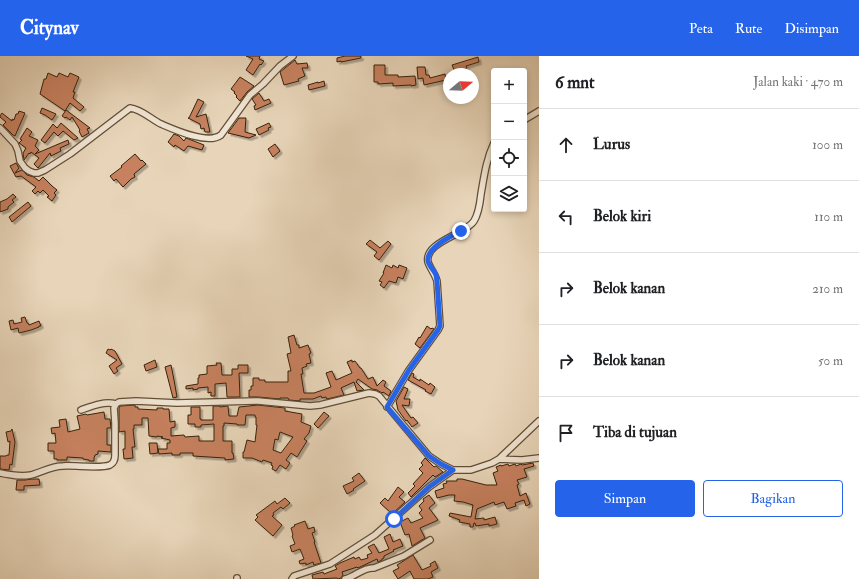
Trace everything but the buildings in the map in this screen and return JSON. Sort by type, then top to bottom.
[{"type":"street","points":[[0,128],[15,144],[20,160],[25,168],[34,173],[45,170],[70,154],[130,108],[134,108],[161,123],[195,137],[213,139],[221,135],[250,95],[280,66],[293,56]]},
{"type":"street","points":[[527,118],[539,111]]},
{"type":"street","points":[[387,407],[409,370],[440,326],[437,281],[436,275],[429,263],[429,254],[433,249],[452,235],[468,227],[474,222],[478,213],[486,166],[491,150]]},
{"type":"street","points":[[81,410],[108,402],[116,404],[119,402],[136,401],[258,401],[310,406],[369,393],[376,394],[429,456],[453,470],[471,470],[492,463],[499,459],[539,421]]},
{"type":"street","points":[[0,473],[21,476],[58,466],[108,466],[115,459],[114,408],[116,404]]},
{"type":"street","points":[[499,459],[522,460],[539,458]]},
{"type":"street","points":[[296,578],[330,564],[375,535],[429,487],[453,470]]},
{"type":"street","points":[[345,579],[364,569],[374,568],[404,556],[430,540]]},
{"type":"route","points":[[394,519],[429,487],[453,470],[429,456],[387,407],[409,370],[440,326],[437,281],[436,275],[429,263],[429,254],[433,249],[452,235],[461,231]]}]
